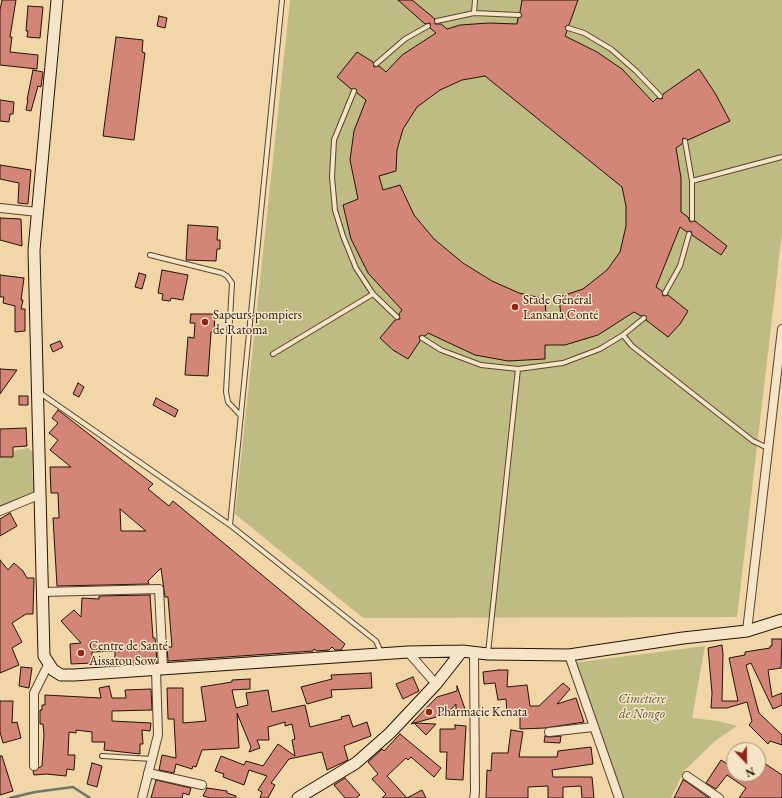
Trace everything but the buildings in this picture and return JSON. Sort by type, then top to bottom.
[{"type":"street","points":[[57,0],[34,250],[44,656],[48,665],[61,675],[74,675],[408,652],[462,651],[488,654],[568,655],[683,638],[747,631],[782,620]]},
{"type":"street","points":[[0,208],[38,212]]},
{"type":"street","points":[[747,631],[782,329]]},
{"type":"street","points":[[0,511],[41,494]]},
{"type":"street","points":[[43,592],[159,589],[158,735],[142,798]]},
{"type":"street","points":[[298,798],[356,763],[390,733],[436,684],[462,651]]},
{"type":"street","points":[[408,652],[436,684]]},
{"type":"street","points":[[474,652],[474,798]]},
{"type":"street","points":[[568,655],[592,727],[619,798]]},
{"type":"street","points":[[34,766],[34,693],[48,665]]},
{"type":"street","points":[[549,732],[592,727]]},
{"type":"street","points":[[148,773],[202,785]]},
{"type":"street","points":[[687,776],[719,798]]},
{"type":"lane","points":[[230,525],[282,0]]},
{"type":"lane","points":[[474,13],[475,0]]},
{"type":"lane","points":[[437,21],[474,13],[519,15]]},
{"type":"lane","points":[[376,64],[405,39],[428,26]]},
{"type":"lane","points":[[568,28],[584,33],[612,49],[660,96]]},
{"type":"lane","points":[[354,91],[334,140],[332,177],[336,210],[343,236],[356,268],[373,294],[397,317]]},
{"type":"lane","points":[[685,141],[692,182],[692,219]]},
{"type":"lane","points":[[692,182],[782,157]]},
{"type":"lane","points":[[665,293],[680,266],[689,234]]},
{"type":"lane","points":[[150,255],[222,273],[227,276],[232,283],[226,392],[228,402],[241,416]]},
{"type":"lane","points":[[273,354],[373,294]]},
{"type":"lane","points":[[422,338],[441,350],[481,365],[518,369],[563,363],[600,349],[622,335],[644,318]]},
{"type":"lane","points":[[622,335],[632,346],[753,441],[768,448]]},
{"type":"lane","points":[[488,654],[518,369]]},
{"type":"lane","points":[[38,392],[230,525],[376,641],[382,654]]},
{"type":"lane","points":[[102,756],[152,759]]},
{"type":"green space","name":"Stade Général Lansana Conté","points":[[290,0],[782,0],[782,233],[737,617],[363,618],[235,514]]},
{"type":"green space","points":[[28,448],[34,453],[32,475],[37,485],[32,499],[0,511],[0,456]]},
{"type":"green space","name":"Cimétière de Nongo","points":[[705,646],[692,718],[718,721],[737,726],[715,741],[684,771],[671,798],[622,798],[573,663]]},
{"type":"waterway","points":[[10,798],[35,792],[73,787],[90,798]]},
{"type":"place","name":"Stade Général Lansana Conté","points":[[515,307]]},
{"type":"place","name":"Sapeurs-pompiers de Ratoma","points":[[205,322]]},
{"type":"place","name":"Centre de Santé Aissatou Sow","points":[[81,653]]},
{"type":"place","name":"Pharmacie Kenata","points":[[429,712]]}]
